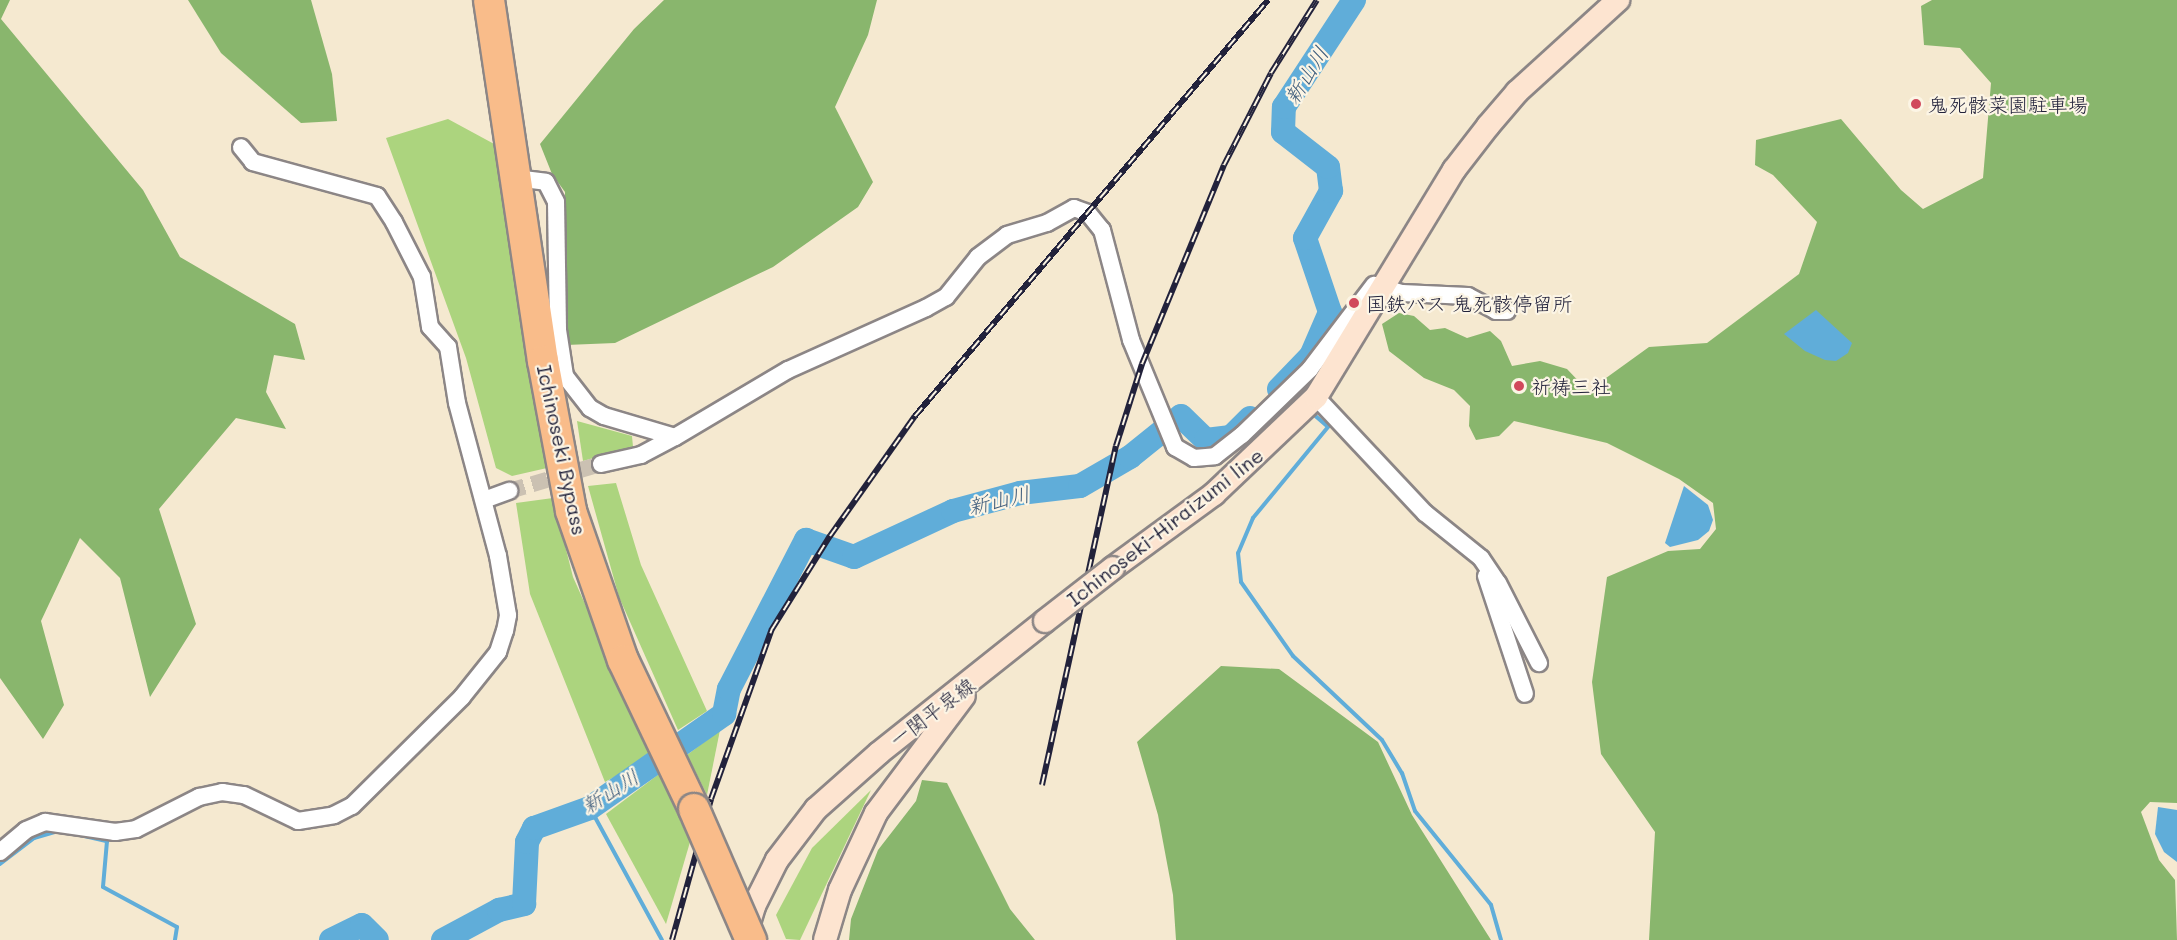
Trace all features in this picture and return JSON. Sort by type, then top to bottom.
[{"type":"highway","name":"Ichinoseki Bypass","points":[[489,0],[571,511],[623,660],[694,809],[751,940]]},
{"type":"main road","name":"Ichinoseki-Hiraizumi line","points":[[982,674],[1113,568],[1214,494],[1316,397],[1454,170],[1517,93],[1618,0]]},
{"type":"main road","name":"一関平泉線","points":[[743,940],[754,906],[777,860],[816,809],[895,739],[982,674]]},
{"type":"main road","name":"一関平泉線","points":[[825,940],[840,890],[876,813],[982,674]]},
{"type":"street","points":[[0,852],[26,830],[45,822],[115,832],[136,829],[199,797],[222,792],[244,795],[298,821],[324,818],[352,806],[454,705],[498,652],[508,615],[484,500],[457,403],[448,347],[430,327],[422,277],[377,196],[253,162],[241,147]]},
{"type":"street","points":[[516,178],[546,182],[556,202],[558,330],[565,376],[590,408],[604,416],[675,437]]},
{"type":"street","points":[[601,465],[640,455],[675,437],[788,370],[926,308],[946,297],[978,257],[1007,235],[1047,223],[1074,208],[1088,213],[1102,230],[1131,340],[1175,447],[1194,458],[1215,456],[1242,435],[1310,369],[1373,285],[1387,281],[1402,293],[1468,296],[1496,311],[1507,311]]},
{"type":"street","points":[[1316,397],[1425,513],[1481,558],[1498,583],[1539,663]]},
{"type":"street","points":[[484,500],[509,491]]},
{"type":"street","points":[[1481,558],[1525,694]]},
{"type":"green space","points":[[0,0],[10,0],[1,19],[143,190],[180,257],[295,324],[305,360],[274,355],[266,392],[286,429],[236,418],[159,509],[196,624],[150,697],[120,578],[80,538],[41,621],[64,705],[43,739],[0,678]]},
{"type":"green space","points":[[188,0],[311,0],[332,74],[337,121],[301,123],[221,53]]},
{"type":"green space","points":[[664,0],[877,0],[868,35],[835,107],[873,182],[858,207],[773,267],[615,343],[566,345],[565,192],[552,174],[540,144],[634,29]]},
{"type":"green space","points":[[1932,0],[2177,0],[2177,803],[2150,802],[2141,812],[2159,860],[2175,880],[2177,940],[1649,940],[1655,832],[1601,754],[1592,682],[1607,577],[1668,551],[1700,549],[1716,529],[1713,503],[1679,479],[1607,443],[1514,421],[1499,436],[1476,440],[1469,426],[1470,406],[1454,390],[1424,378],[1389,351],[1382,324],[1399,313],[1414,316],[1430,330],[1445,328],[1467,338],[1490,331],[1501,341],[1512,366],[1540,361],[1567,369],[1588,391],[1649,347],[1707,343],[1799,274],[1817,222],[1773,175],[1755,165],[1756,140],[1841,119],[1901,190],[1923,209],[1983,178],[1991,83],[1960,48],[1924,45],[1921,6]]},
{"type":"green space","points":[[448,119],[496,145],[524,345],[547,468],[512,476],[496,468],[466,358],[386,138]]},
{"type":"green space","points":[[577,421],[632,436],[633,447],[583,461]]},
{"type":"green space","points":[[616,483],[641,565],[707,711],[678,730],[619,597],[588,486]]},
{"type":"green space","points":[[553,498],[573,577],[653,756],[605,782],[530,594],[516,503]]},
{"type":"green space","points":[[1221,666],[1279,669],[1378,742],[1412,815],[1491,940],[1176,940],[1173,895],[1158,815],[1137,742]]},
{"type":"green space","points":[[720,730],[707,795],[687,755]]},
{"type":"green space","points":[[659,774],[690,842],[666,924],[606,814]]},
{"type":"green space","points":[[922,780],[947,783],[1010,909],[1035,940],[849,940],[851,919],[878,850],[916,801]]},
{"type":"green space","points":[[871,790],[800,940],[786,939],[776,915],[812,848]]},
{"type":"water","points":[[1816,310],[1852,343],[1848,353],[1836,361],[1825,360],[1805,351],[1784,334]]},
{"type":"water","points":[[1684,486],[1708,505],[1713,520],[1709,531],[1698,540],[1670,547],[1665,543]]},
{"type":"water","points":[[2158,807],[2177,810],[2177,862],[2164,852],[2155,834]]},
{"type":"waterway","name":"新山川","points":[[1279,389],[1311,356],[1330,312],[1305,238],[1331,191],[1328,167],[1283,132],[1284,107],[1354,0]]},
{"type":"waterway","points":[[1312,413],[1328,427],[1253,518],[1238,553],[1241,582],[1293,656],[1382,740],[1402,773],[1415,811],[1491,905],[1501,940]]},
{"type":"waterway","name":"新山川","points":[[443,940],[499,910],[524,904],[527,842],[534,828],[590,808],[724,714],[729,689],[806,540],[854,557],[953,511],[1020,493],[1080,486],[1130,457],[1181,416],[1206,440],[1231,437],[1250,418]]},
{"type":"waterway","points":[[590,808],[662,940]]},
{"type":"waterway","points":[[0,864],[34,838],[58,831]]},
{"type":"waterway","points":[[80,835],[107,841],[103,887],[177,927],[175,940]]},
{"type":"waterway","name":"新山川","points":[[331,940],[362,925],[377,940]]},
{"type":"tunnel","points":[[509,491],[601,464]]},
{"type":"railway","points":[[672,940],[711,799],[772,629],[830,536],[915,416],[1268,0]]},
{"type":"railway","points":[[1042,785],[1116,446],[1142,364],[1224,165],[1271,73],[1317,0]]},
{"type":"place","name":"鬼死骸菜園駐車場","points":[[1916,104]]},
{"type":"place","name":"国鉄バス 鬼死骸停留所","points":[[1354,303]]},
{"type":"place","name":"祈祷三社","points":[[1519,386]]}]
